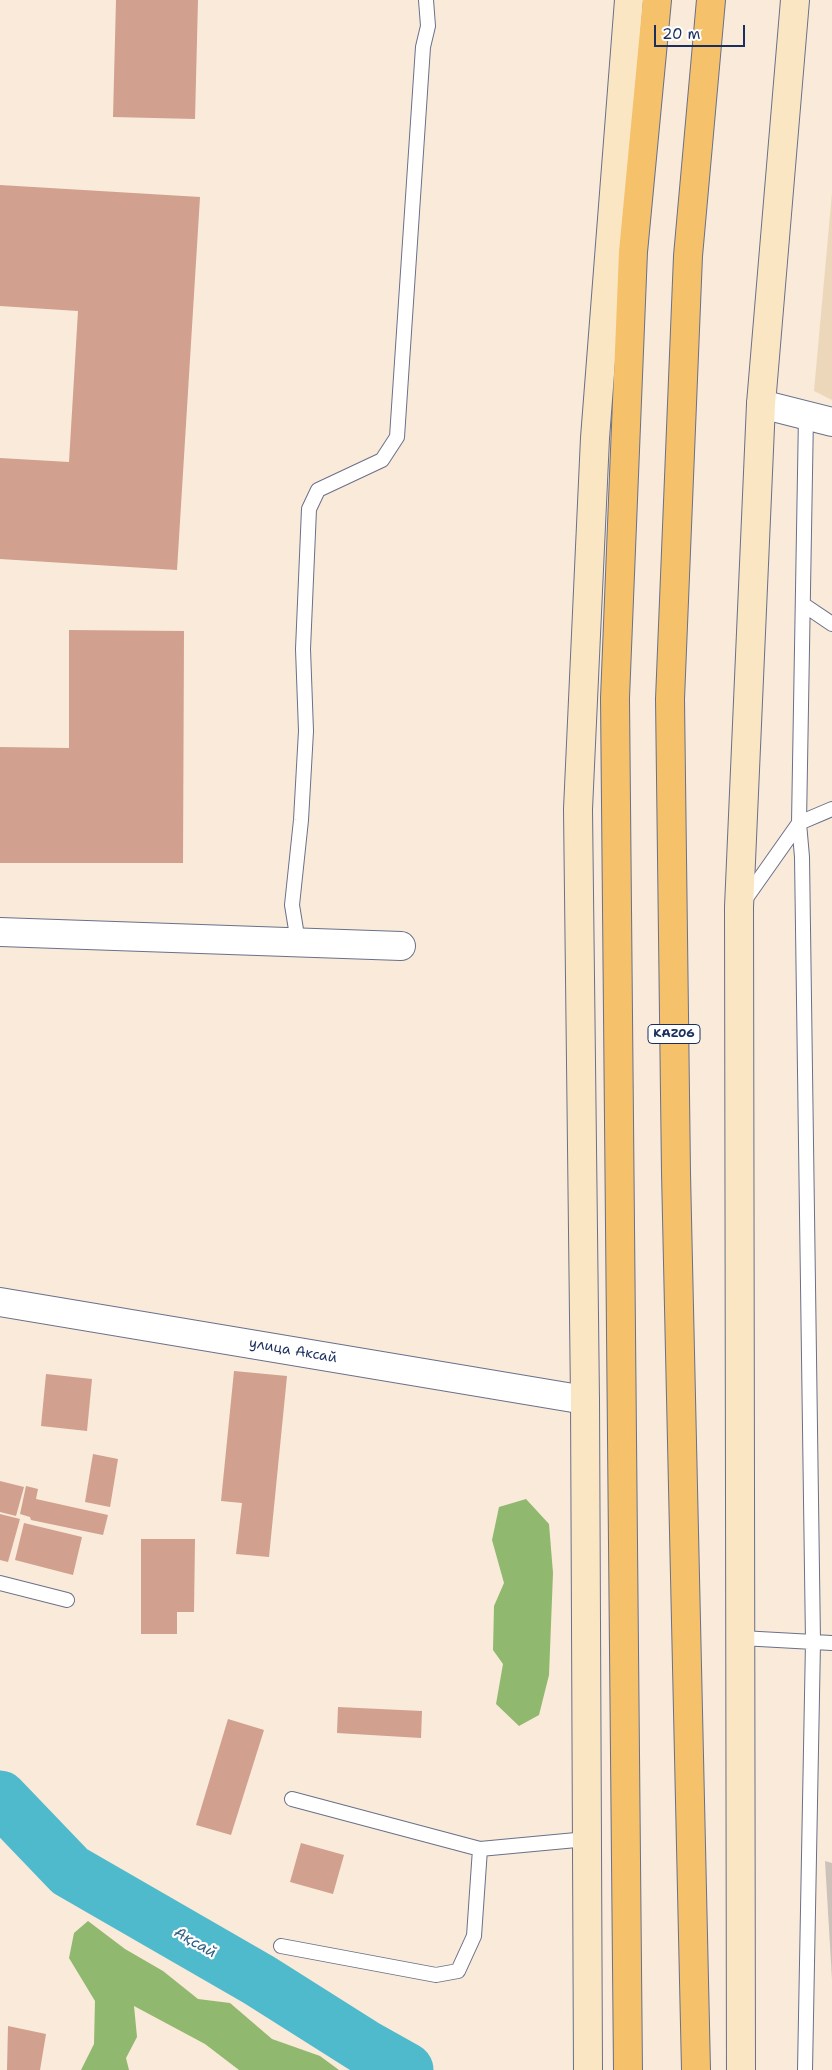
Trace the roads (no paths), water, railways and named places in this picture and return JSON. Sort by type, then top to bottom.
[{"type":"highway","points":[[628,2070],[616,698],[633,252],[657,0]]},
{"type":"highway","name":"KАZ06","points":[[696,2070],[676,1173],[670,699],[688,256],[711,0]]},
{"type":"main road","points":[[588,2070],[585,1400],[578,809],[595,438],[629,0]]},
{"type":"main road","points":[[742,2070],[739,908],[761,404],[796,0]]},
{"type":"street","points":[[761,404],[832,422]]},
{"type":"street","points":[[0,932],[401,946]]},
{"type":"street","name":"улица Аксай","points":[[0,1302],[585,1400]]},
{"type":"lane","points":[[298,942],[292,906],[301,820],[306,731],[303,648],[309,510],[318,490],[382,460],[397,437],[423,47],[428,26],[426,0]]},
{"type":"lane","points":[[805,2070],[813,1642],[802,857],[799,824],[806,415]]},
{"type":"lane","points":[[804,606],[832,624]]},
{"type":"lane","points":[[739,908],[799,824],[832,809]]},
{"type":"lane","points":[[0,1583],[67,1600]]},
{"type":"lane","points":[[740,1638],[832,1643]]},
{"type":"lane","points":[[292,1799],[480,1848],[587,1839]]},
{"type":"lane","points":[[281,1946],[436,1975],[458,1971],[474,1936],[480,1848]]},
{"type":"waterway","name":"Ақсай","points":[[0,1798],[70,1871],[259,1980],[365,2047],[406,2070]]}]
